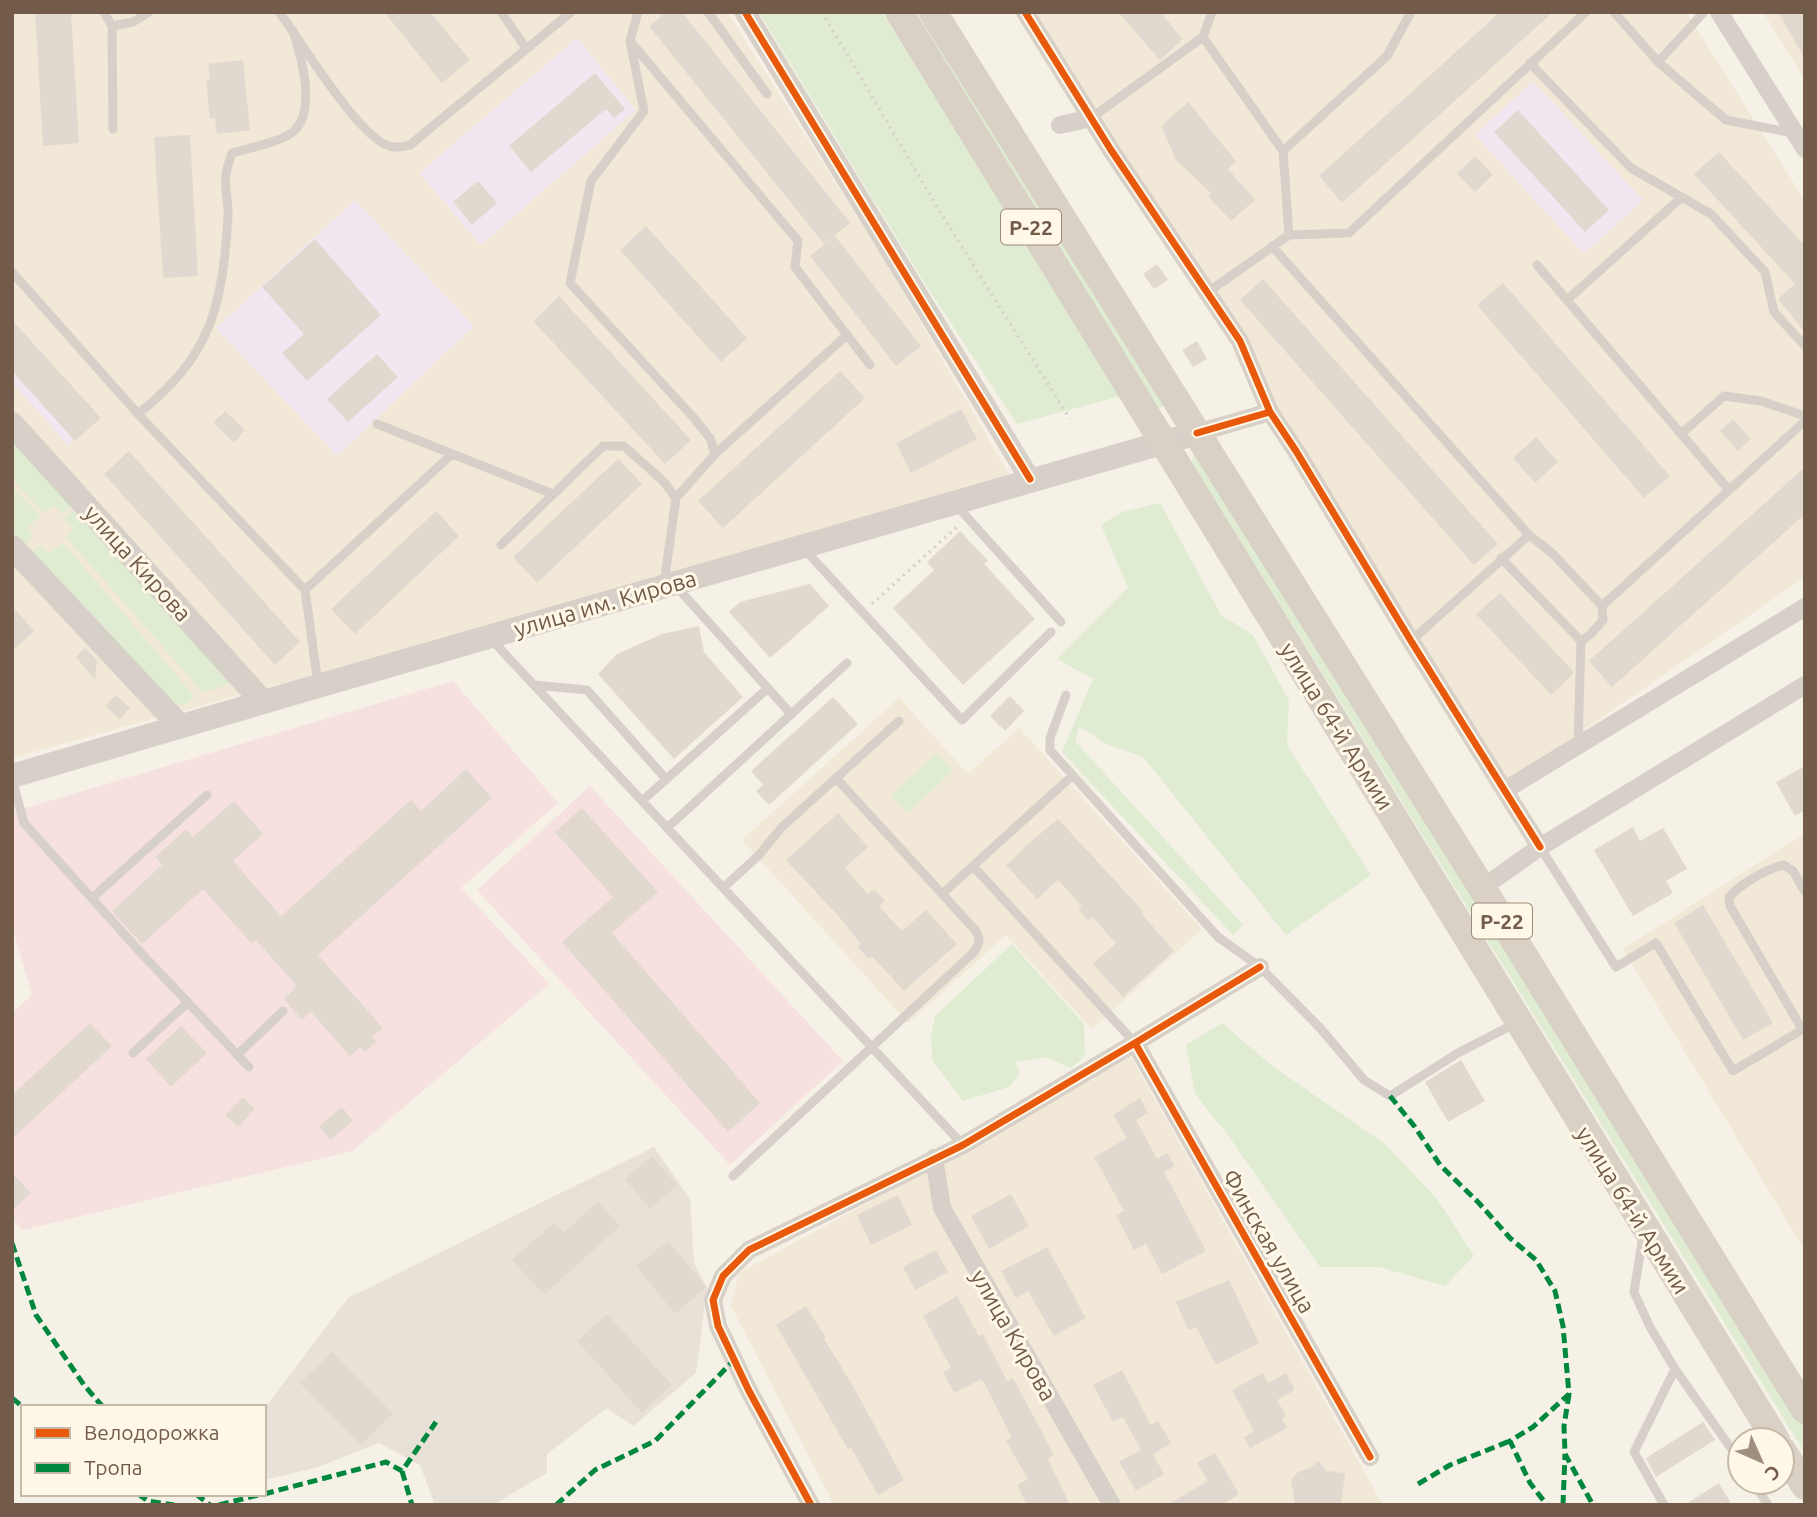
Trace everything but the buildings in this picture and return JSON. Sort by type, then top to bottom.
[{"type":"highway","name":"улица 64-й Армии","points":[[899,12],[1767,1426]]},
{"type":"highway","name":"улица 64-й Армии","points":[[933,12],[1482,888],[1805,1410]]},
{"type":"main road","name":"улица Кирова","points":[[12,424],[263,702]]},
{"type":"main road","name":"улица им. Кирова","points":[[12,778],[180,726],[802,546],[961,510],[1030,479],[1197,433]]},
{"type":"main road","points":[[14,551],[180,726]]},
{"type":"street","points":[[745,12],[1030,479]]},
{"type":"street","points":[[1025,12],[1091,118],[1240,341],[1270,412],[1540,848]]},
{"type":"street","points":[[1719,12],[1805,149]]},
{"type":"street","points":[[1060,125],[1091,118]]},
{"type":"street","points":[[1197,433],[1270,412]]},
{"type":"street","points":[[1505,790],[1805,607]]},
{"type":"street","points":[[1482,888],[1540,848],[1805,685]]},
{"type":"street","points":[[811,1505],[749,1391],[718,1326],[713,1300],[723,1276],[749,1250],[962,1145],[1260,967]]},
{"type":"street","name":"Финская улица","points":[[1135,1044],[1370,1457]]},
{"type":"street","name":"улица Кирова","points":[[934,1158],[942,1208],[1112,1505]]},
{"type":"lane","points":[[104,12],[112,26],[113,129]]},
{"type":"lane","points":[[112,26],[133,22],[149,12]]},
{"type":"lane","points":[[279,12],[358,121],[388,146],[398,147],[410,145],[570,12]]},
{"type":"lane","points":[[500,12],[526,48]]},
{"type":"lane","points":[[638,12],[630,41],[644,111],[591,180],[570,283],[694,417],[710,438],[715,454]]},
{"type":"lane","points":[[708,12],[767,94]]},
{"type":"lane","points":[[1091,118],[1203,37],[1212,12]]},
{"type":"lane","points":[[1283,151],[1387,56],[1411,12]]},
{"type":"lane","points":[[1208,292],[1289,235],[1349,233],[1586,12]]},
{"type":"lane","points":[[1614,12],[1658,62],[1726,120],[1795,134]]},
{"type":"lane","points":[[1658,62],[1704,12]]},
{"type":"lane","points":[[138,414],[180,375],[209,331],[221,288],[228,214],[226,174],[232,153],[288,136],[298,127],[304,116],[307,103],[300,52],[293,31]]},
{"type":"lane","points":[[1203,37],[1283,151],[1289,235]]},
{"type":"lane","points":[[630,41],[797,241],[795,267],[870,365]]},
{"type":"lane","points":[[1530,63],[1631,169],[1711,214],[1765,271],[1774,312],[1805,346]]},
{"type":"lane","points":[[1567,300],[1682,197]]},
{"type":"lane","points":[[1272,246],[1529,535],[1552,553],[1602,606],[1604,620],[1581,641]]},
{"type":"lane","points":[[1537,265],[1729,490]]},
{"type":"lane","points":[[12,272],[138,414],[305,590],[318,686]]},
{"type":"lane","points":[[792,714],[669,584],[676,498],[715,454],[848,335]]},
{"type":"lane","points":[[1681,434],[1724,396],[1761,401],[1805,416]]},
{"type":"lane","points":[[1602,606],[1805,421]]},
{"type":"lane","points":[[377,424],[553,494]]},
{"type":"lane","points":[[501,545],[603,446],[624,446],[664,482],[676,498]]},
{"type":"lane","points":[[305,590],[452,454]]},
{"type":"lane","points":[[961,510],[1061,622]]},
{"type":"lane","points":[[1411,641],[1529,535]]},
{"type":"lane","points":[[802,546],[961,720],[1051,632]]},
{"type":"lane","points":[[1501,558],[1581,641],[1578,747]]},
{"type":"lane","points":[[488,636],[962,1145]]},
{"type":"lane","points":[[667,828],[847,663]]},
{"type":"lane","points":[[534,685],[587,690],[666,779]]},
{"type":"lane","points":[[642,802],[768,688]]},
{"type":"lane","points":[[1066,695],[1049,744],[1050,750],[1218,937],[1260,967],[1321,1028],[1364,1080],[1390,1096],[1458,1053],[1518,1022]]},
{"type":"lane","points":[[723,888],[758,856],[782,827],[899,721]]},
{"type":"lane","points":[[942,894],[1072,776]]},
{"type":"lane","points":[[12,778],[24,823],[249,1067]]},
{"type":"lane","points":[[733,1176],[974,952],[979,944],[980,937],[976,931],[836,778]]},
{"type":"lane","points":[[92,898],[207,795]]},
{"type":"lane","points":[[1540,848],[1616,967],[1656,943],[1733,1070],[1804,1028],[1730,906],[1729,897],[1756,878],[1784,865],[1793,871],[1805,892]]},
{"type":"lane","points":[[973,866],[1135,1044]]},
{"type":"lane","points":[[133,1054],[188,1002]]},
{"type":"lane","points":[[237,1055],[283,1011]]},
{"type":"lane","points":[[1644,1227],[1634,1292],[1650,1327],[1675,1369],[1726,1441]]},
{"type":"lane","points":[[1664,1505],[1634,1452],[1675,1369]]},
{"type":"path","points":[[822,12],[940,212],[1070,419]]},
{"type":"path","points":[[862,613],[961,510]]},
{"type":"shaded area","points":[[12,12],[727,12],[883,258],[1013,481],[12,758]]},
{"type":"shaded area","points":[[1033,12],[1686,12],[1805,201],[1805,577],[1509,782],[1276,410]]},
{"type":"shaded area","points":[[1763,12],[1805,12],[1805,80]]},
{"type":"shaded area","points":[[577,38],[636,110],[481,245],[419,173]]},
{"type":"shaded area","points":[[1533,81],[1643,200],[1584,254],[1475,135]]},
{"type":"shaded area","points":[[355,200],[474,326],[337,456],[216,328]]},
{"type":"shaded area","points":[[12,335],[92,423],[68,445],[12,383]]},
{"type":"shaded area","points":[[453,681],[558,803],[461,888],[549,984],[352,1151],[23,1230],[12,1219],[12,1013],[32,995],[12,926],[12,812]]},
{"type":"shaded area","points":[[899,698],[968,774],[1019,728],[1202,929],[1092,1029],[1006,935],[908,1023],[742,840]]},
{"type":"shaded area","points":[[590,786],[843,1061],[730,1165],[477,890]]},
{"type":"shaded area","points":[[1805,833],[1805,1251],[1623,949]]},
{"type":"shaded area","points":[[1126,1048],[1383,1505],[834,1505],[731,1306],[739,1273],[979,1142]]},
{"type":"shaded area","points":[[654,1147],[690,1199],[694,1263],[707,1288],[696,1373],[633,1426],[607,1408],[547,1454],[547,1473],[493,1505],[435,1505],[420,1465],[379,1443],[315,1468],[268,1479],[266,1406],[348,1298]]},
{"type":"green space","points":[[759,12],[882,12],[1121,396],[1017,424],[920,276]]},
{"type":"green space","points":[[909,12],[924,12],[1166,405],[1158,409]]},
{"type":"green space","points":[[12,434],[75,502],[63,514],[54,506],[44,513],[12,479]]},
{"type":"green space","points":[[1193,454],[1202,456],[1805,1429],[1805,1453],[1796,1438],[1796,1426],[1788,1426],[1192,463]]},
{"type":"green space","points":[[12,487],[40,515],[28,528],[33,538],[25,544],[12,530]]},
{"type":"green space","points":[[1160,503],[1221,615],[1253,635],[1289,700],[1287,745],[1371,875],[1286,935],[1143,757],[1106,744],[1079,726],[1075,741],[1243,925],[1233,935],[1062,752],[1093,679],[1057,659],[1128,588],[1101,525],[1122,512]]},
{"type":"green space","points":[[78,505],[229,682],[204,693],[66,537],[74,529],[64,518]]},
{"type":"green space","points":[[63,543],[195,697],[183,706],[171,701],[32,554],[39,546],[50,553]]},
{"type":"green space","points":[[937,753],[953,771],[907,813],[891,795]]},
{"type":"green space","points":[[1012,944],[1084,1024],[1085,1056],[1071,1068],[1046,1057],[1015,1062],[1020,1072],[1009,1087],[963,1101],[932,1060],[931,1036],[935,1016]]},
{"type":"green space","points":[[1222,1023],[1271,1065],[1385,1144],[1437,1199],[1474,1256],[1445,1286],[1379,1267],[1320,1267],[1230,1138],[1195,1094],[1186,1045]]},
{"type":"marked path","points":[[1390,1096],[1440,1165],[1510,1238],[1536,1260],[1555,1291],[1563,1326],[1569,1394],[1533,1427],[1510,1441],[1530,1483],[1547,1505]]},
{"type":"marked path","points":[[12,1243],[36,1315],[84,1385],[101,1405]]},
{"type":"marked path","points":[[556,1505],[595,1470],[655,1441],[735,1359]]},
{"type":"marked path","points":[[1569,1394],[1564,1426],[1565,1454],[1593,1505]]},
{"type":"marked path","points":[[12,1398],[21,1405]]},
{"type":"marked path","points":[[266,1493],[386,1462],[402,1471],[436,1422]]},
{"type":"marked path","points":[[1418,1484],[1450,1465],[1510,1441]]},
{"type":"marked path","points":[[1563,1505],[1565,1454]]},
{"type":"marked path","points":[[402,1471],[412,1505]]},
{"type":"marked path","points":[[141,1496],[148,1501],[174,1505]]},
{"type":"marked path","points":[[199,1496],[210,1505]]},
{"type":"marked path","points":[[219,1505],[254,1496]]},
{"type":"cycle path","points":[[745,12],[1030,479]]},
{"type":"cycle path","points":[[1025,12],[1111,150],[1240,341],[1270,412],[1197,433]]},
{"type":"cycle path","points":[[1270,412],[1540,847]]},
{"type":"cycle path","points":[[811,1505],[749,1391],[718,1326],[713,1300],[723,1276],[749,1250],[963,1145],[1260,967]]},
{"type":"cycle path","points":[[1135,1043],[1370,1457]]}]
